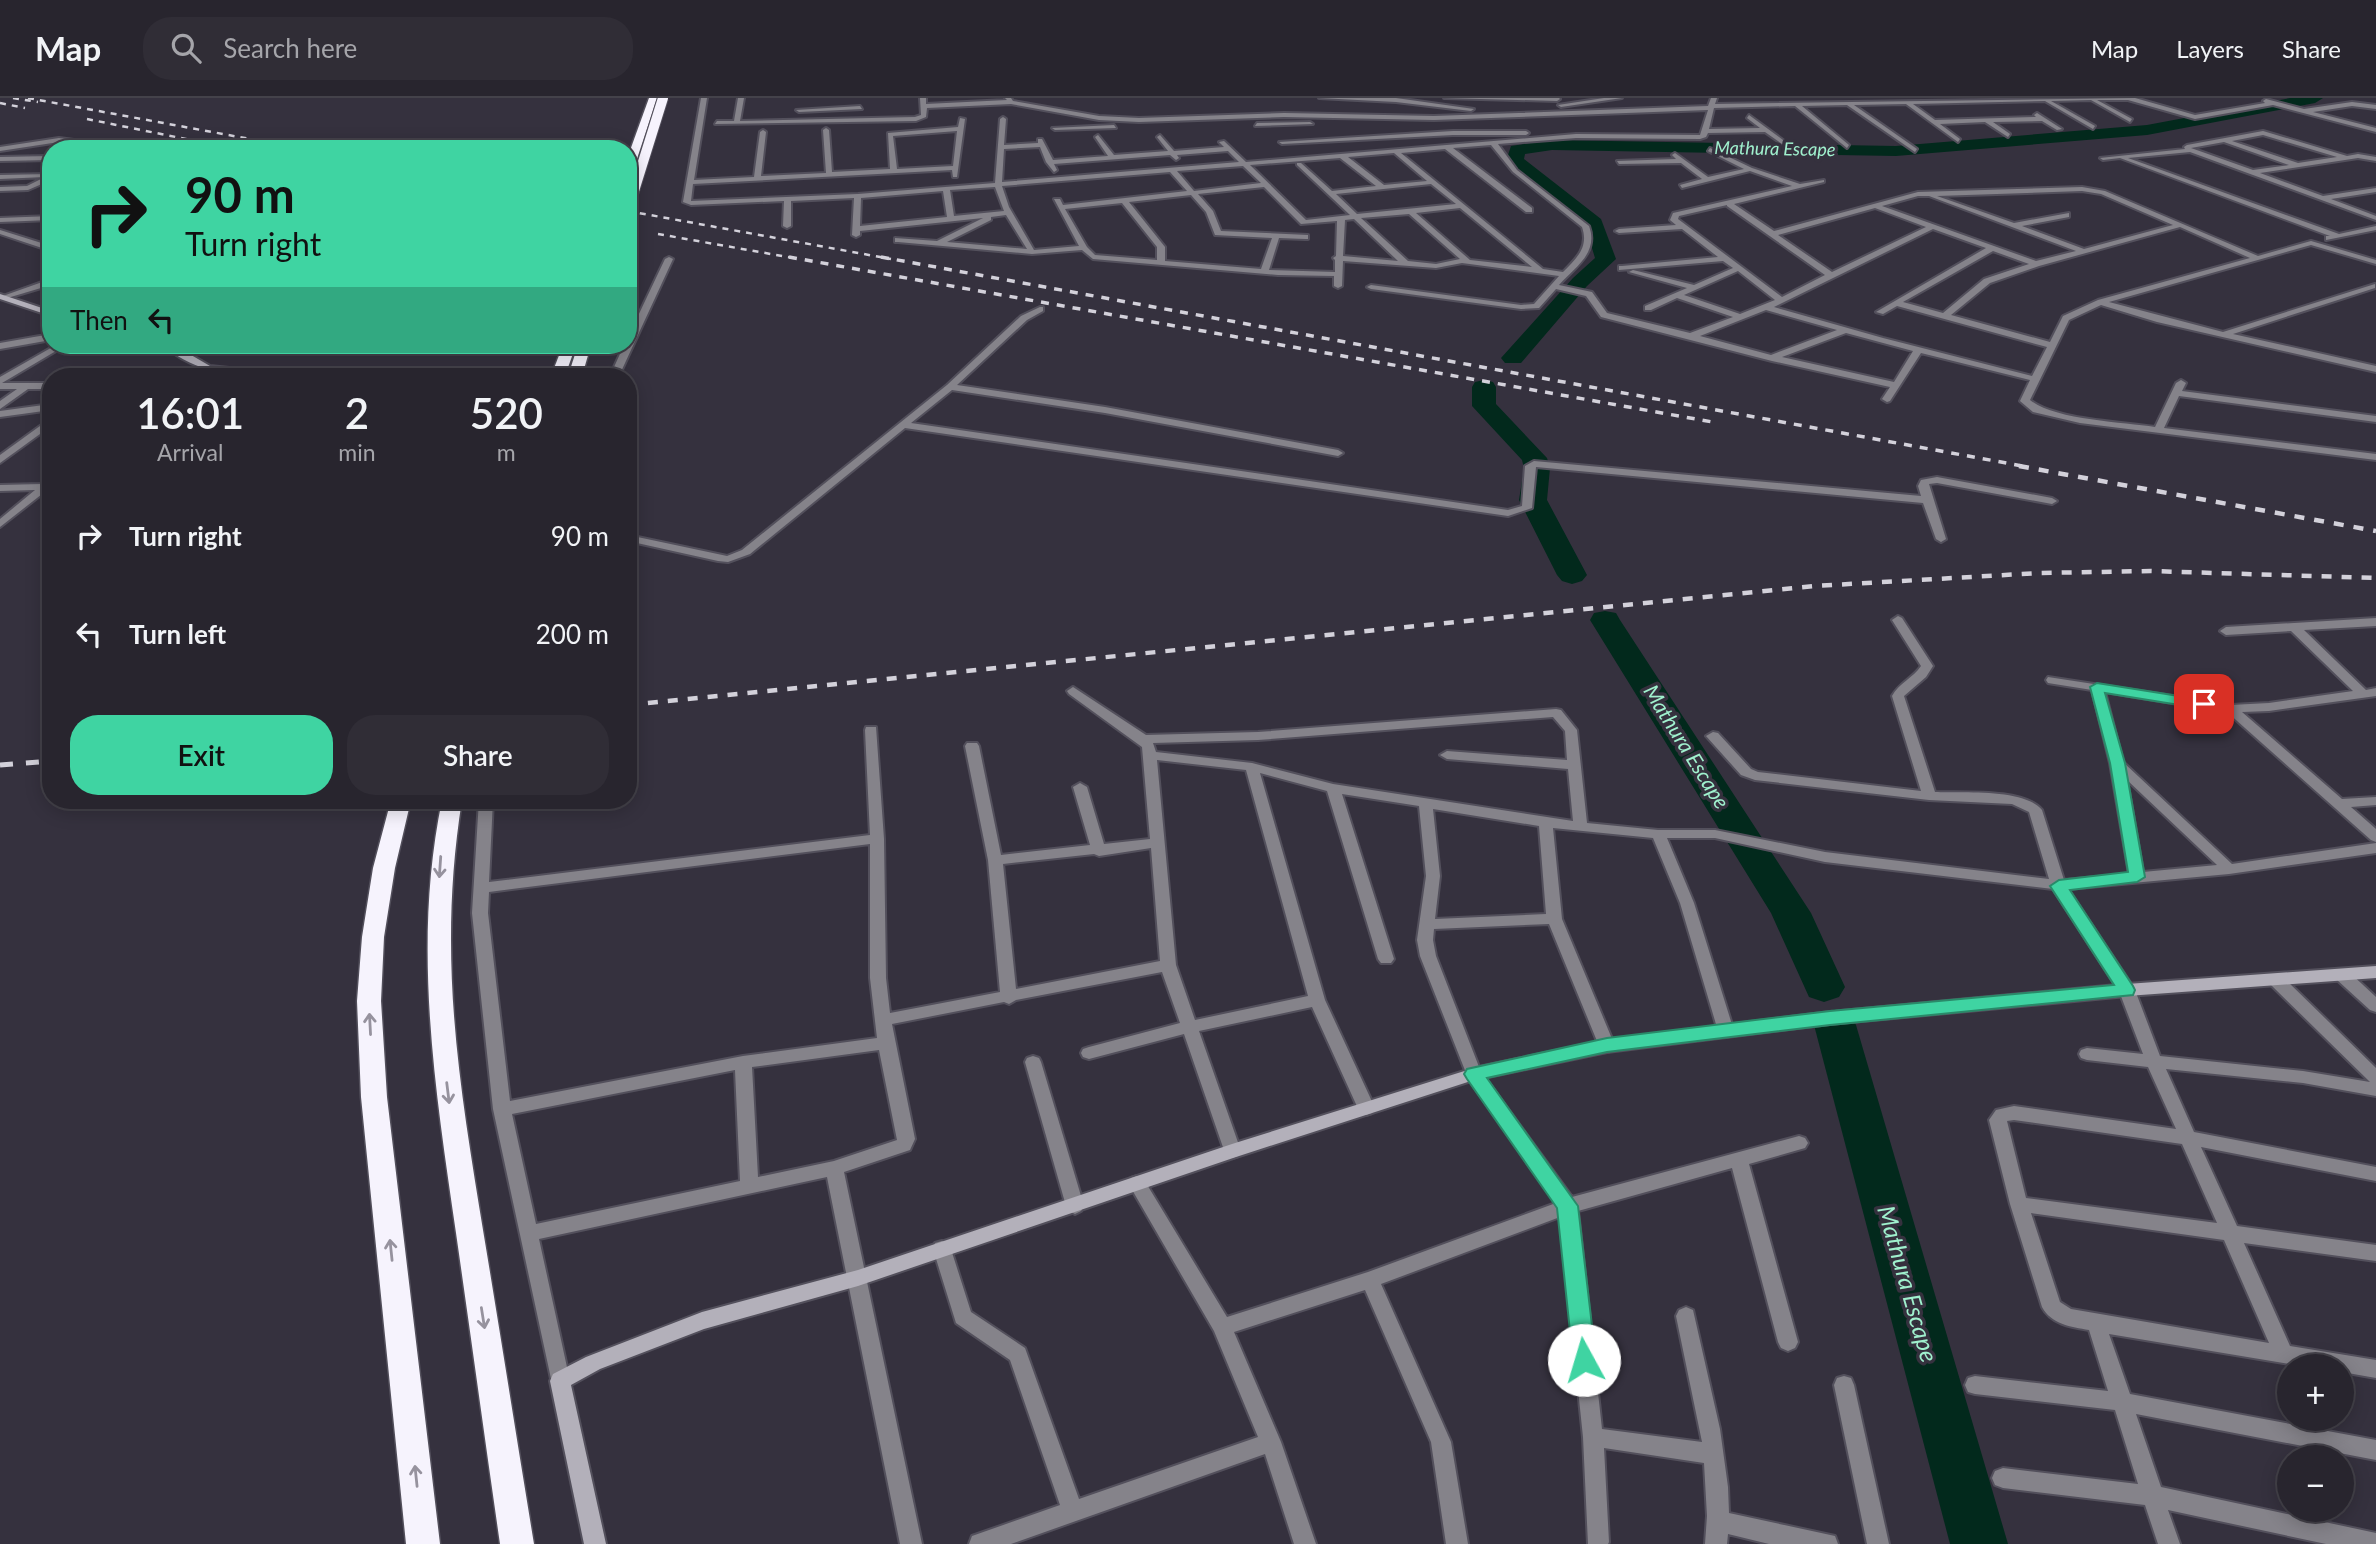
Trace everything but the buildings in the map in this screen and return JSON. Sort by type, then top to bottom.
[{"type":"highway","points":[[637,145],[653,98]]},
{"type":"highway","points":[[637,181],[663,98]]},
{"type":"highway","points":[[399,809],[384,868],[375,923],[369,1001],[374,1097],[423,1544]]},
{"type":"highway","points":[[450,809],[441,849],[435,971],[448,1097],[517,1544]]},
{"type":"street","points":[[704,98],[687,202],[691,203],[858,196],[1173,172],[1577,136]]},
{"type":"street","points":[[737,122],[741,98]]},
{"type":"street","points":[[797,120],[802,98]]},
{"type":"street","points":[[860,98],[860,119]]},
{"type":"street","points":[[1322,98],[1558,101],[1619,98]]},
{"type":"street","points":[[1822,98],[1845,104],[1915,150]]},
{"type":"street","points":[[1898,98],[1911,103],[1958,140]]},
{"type":"street","points":[[1973,98],[1986,102]]},
{"type":"street","points":[[2035,98],[2046,101],[2093,127]]},
{"type":"street","points":[[2254,98],[2376,130]]},
{"type":"street","points":[[1055,128],[1291,125],[1661,110],[1711,104],[1775,102],[1797,105],[2135,99],[2194,117],[2275,104]]},
{"type":"street","points":[[718,122],[919,118],[923,116],[923,102],[1010,100],[1113,119],[1283,115],[1434,118]]},
{"type":"street","points":[[1436,100],[1493,109],[1558,101]]},
{"type":"street","points":[[2092,100],[2130,120]]},
{"type":"street","points":[[2015,101],[2024,107]]},
{"type":"street","points":[[1959,102],[1968,108]]},
{"type":"street","points":[[1711,104],[1702,134],[1710,147],[1750,169],[1801,186]]},
{"type":"street","points":[[2300,110],[2353,104],[2376,107]]},
{"type":"street","points":[[1797,105],[1847,146]]},
{"type":"street","points":[[799,110],[860,108]]},
{"type":"street","points":[[1657,118],[1661,110]]},
{"type":"street","points":[[2034,113],[2060,129]]},
{"type":"street","points":[[1977,114],[2008,135]]},
{"type":"street","points":[[1283,115],[1291,125]]},
{"type":"street","points":[[1749,117],[1784,143]]},
{"type":"street","points":[[1933,121],[2043,118]]},
{"type":"street","points":[[955,188],[962,119]]},
{"type":"street","points":[[1003,119],[998,184],[1009,213],[1032,252]]},
{"type":"street","points":[[1649,136],[1653,127]]},
{"type":"street","points":[[894,171],[890,134],[961,129]]},
{"type":"street","points":[[826,130],[829,174]]},
{"type":"street","points":[[1282,142],[1453,132],[1649,136],[1768,130]]},
{"type":"street","points":[[757,178],[763,132]]},
{"type":"street","points":[[1453,132],[1472,145]]},
{"type":"street","points":[[2347,158],[2269,134],[2186,146],[2376,218]]},
{"type":"street","points":[[1396,135],[1412,150]]},
{"type":"street","points":[[1098,136],[1112,157]]},
{"type":"street","points":[[1160,136],[1187,170]]},
{"type":"street","points":[[1274,136],[1311,159]]},
{"type":"street","points":[[1348,138],[1368,154]]},
{"type":"street","points":[[2222,139],[2299,165]]},
{"type":"street","points":[[1222,142],[1301,221],[1341,220],[1461,206]]},
{"type":"street","points":[[0,149],[42,143]]},
{"type":"street","points":[[1000,147],[1041,143],[1060,180]]},
{"type":"street","points":[[1371,287],[1521,307],[1536,306],[1558,287],[1563,274],[1587,251],[1589,234],[1585,226],[1515,171],[1494,144]]},
{"type":"street","points":[[1447,147],[1529,210]]},
{"type":"street","points":[[1049,162],[1229,149]]},
{"type":"street","points":[[2103,158],[2191,149]]},
{"type":"street","points":[[1395,151],[1541,271]]},
{"type":"street","points":[[1671,151],[1707,180]]},
{"type":"street","points":[[1342,156],[1382,187]]},
{"type":"street","points":[[2118,156],[2338,236]]},
{"type":"street","points":[[0,159],[42,158]]},
{"type":"street","points":[[2254,173],[2347,158],[2376,159]]},
{"type":"street","points":[[1619,162],[1680,160]]},
{"type":"street","points":[[1298,164],[1407,265]]},
{"type":"street","points":[[690,182],[956,168]]},
{"type":"street","points":[[0,170],[42,169]]},
{"type":"street","points":[[1682,186],[1750,169]]},
{"type":"street","points":[[1173,172],[1211,215],[1218,233],[1305,237]]},
{"type":"street","points":[[0,177],[42,176]]},
{"type":"street","points":[[0,189],[28,188],[42,181]]},
{"type":"street","points":[[1781,300],[1674,220],[1676,215],[1822,181]]},
{"type":"street","points":[[1330,193],[1432,182]]},
{"type":"street","points":[[1266,185],[1059,204],[1090,256],[1264,272],[1338,274]]},
{"type":"street","points":[[946,189],[951,219]]},
{"type":"street","points":[[1776,233],[1871,205],[1924,193],[2092,190],[2255,257]]},
{"type":"street","points":[[2324,199],[2376,190]]},
{"type":"street","points":[[1924,193],[2084,251]]},
{"type":"street","points":[[858,196],[856,232],[1009,213]]},
{"type":"street","points":[[787,226],[788,199]]},
{"type":"street","points":[[1124,200],[1161,247],[1161,261]]},
{"type":"street","points":[[1730,204],[1776,233],[1831,275]]},
{"type":"street","points":[[1871,205],[2036,264]]},
{"type":"street","points":[[1410,211],[1468,262]]},
{"type":"street","points":[[938,245],[992,215]]},
{"type":"street","points":[[2014,226],[2066,215]]},
{"type":"street","points":[[0,220],[42,218]]},
{"type":"street","points":[[1338,286],[1337,258],[1341,220]]},
{"type":"street","points":[[1945,316],[1987,281],[2036,264],[2180,225]]},
{"type":"street","points":[[1691,336],[1766,307],[1934,226]]},
{"type":"street","points":[[1619,231],[1682,227]]},
{"type":"street","points":[[2376,228],[2255,257],[2101,302],[2066,318],[2025,401],[2036,410],[2080,420],[2376,457]]},
{"type":"street","points":[[0,232],[42,246]]},
{"type":"street","points":[[1264,272],[1276,236]]},
{"type":"street","points":[[898,240],[1032,252],[1084,248]]},
{"type":"street","points":[[2311,243],[2376,262]]},
{"type":"street","points":[[1880,312],[1992,247]]},
{"type":"street","points":[[1337,258],[1442,266],[1457,261],[1563,274]]},
{"type":"street","points":[[1622,268],[1727,258]]},
{"type":"street","points":[[637,327],[669,259]]},
{"type":"street","points":[[1648,308],[1739,268]]},
{"type":"street","points":[[1633,272],[1694,287]]},
{"type":"street","points":[[2223,334],[2374,284],[2376,298]]},
{"type":"street","points":[[2,296],[42,285]]},
{"type":"street","points":[[1558,287],[1589,294],[1604,315],[1772,358],[1896,385]]},
{"type":"street","points":[[1676,295],[1738,316]]},
{"type":"street","points":[[2,296],[42,311]]},
{"type":"street","points":[[2101,302],[2157,320],[2376,369]]},
{"type":"street","points":[[1897,303],[2051,345]]},
{"type":"street","points":[[1766,307],[2035,379]]},
{"type":"street","points":[[637,540],[719,558],[737,556],[950,387],[1024,318],[1040,309]]},
{"type":"street","points":[[1772,358],[1845,330]]},
{"type":"street","points":[[0,346],[42,339]]},
{"type":"street","points":[[1887,399],[1919,349]]},
{"type":"street","points":[[0,383],[47,354]]},
{"type":"street","points":[[184,354],[208,368]]},
{"type":"street","points":[[0,383],[42,386]]},
{"type":"street","points":[[2158,429],[2181,383]]},
{"type":"street","points":[[0,406],[26,386]]},
{"type":"street","points":[[950,387],[1105,410],[1339,453]]},
{"type":"street","points":[[2176,393],[2376,419]]},
{"type":"street","points":[[0,414],[42,408]]},
{"type":"street","points":[[902,425],[1508,513],[1527,509],[1530,466],[1536,464],[1928,500]]},
{"type":"street","points":[[0,460],[42,428]]},
{"type":"street","points":[[1941,539],[1923,486],[1925,482],[1937,480],[2052,501]]},
{"type":"street","points":[[0,488],[42,486]]},
{"type":"street","points":[[0,524],[5,515],[42,491]]},
{"type":"street","points":[[1898,620],[1927,666],[1924,673],[1902,688],[1898,696],[1929,796]]},
{"type":"street","points":[[2226,631],[2376,622]]},
{"type":"street","points":[[2294,627],[2362,693]]},
{"type":"street","points":[[2052,680],[2231,709],[2269,707],[2376,692]]},
{"type":"street","points":[[2097,687],[2117,763],[2137,877]]},
{"type":"street","points":[[1073,691],[1143,739],[1149,746],[1168,965],[1233,1151]]},
{"type":"street","points":[[2231,709],[2376,837]]},
{"type":"street","points":[[1143,739],[1278,735],[1556,713],[1572,730],[1581,828]]},
{"type":"street","points":[[529,1233],[834,1168],[904,1145],[906,1139],[886,1042],[878,978],[877,839],[871,730]]},
{"type":"street","points":[[1713,736],[1746,772],[1755,776],[1929,796],[2013,800],[2035,810],[2059,886],[2126,990],[2155,1063],[2284,1354]]},
{"type":"street","points":[[972,746],[995,860],[1009,998]]},
{"type":"street","points":[[1150,755],[1252,767],[1333,788],[1426,806],[1581,828],[1657,834],[1715,834],[1825,857],[2059,886],[2229,869],[2376,848]]},
{"type":"street","points":[[1447,755],[1574,765]]},
{"type":"street","points":[[2117,763],[2229,869]]},
{"type":"street","points":[[1252,767],[1317,1000],[1366,1108]]},
{"type":"street","points":[[1080,787],[1099,851]]},
{"type":"street","points":[[1333,788],[1386,959]]},
{"type":"street","points":[[2339,804],[2376,801]]},
{"type":"street","points":[[1426,806],[1433,876],[1425,940],[1428,956],[1474,1074],[1568,1206],[1593,1437],[1598,1542]]},
{"type":"street","points":[[485,809],[480,913],[502,1109],[595,1544]]},
{"type":"street","points":[[1546,823],[1554,919],[1607,1045]]},
{"type":"street","points":[[1657,834],[1687,902],[1726,1031]]},
{"type":"street","points":[[481,888],[877,839]]},
{"type":"street","points":[[995,860],[1157,843]]},
{"type":"street","points":[[1428,925],[1554,919]]},
{"type":"street","points":[[884,1020],[1009,998],[1168,965]]},
{"type":"street","points":[[561,1381],[605,1358],[702,1321],[858,1278],[1233,1151],[1474,1074],[1607,1045],[1726,1031],[2126,990],[2376,972]]},
{"type":"street","points":[[2342,975],[2376,1006]]},
{"type":"street","points":[[2277,981],[2376,1079]]},
{"type":"street","points":[[1089,1052],[1189,1027],[1317,1000]]},
{"type":"street","points":[[502,1109],[743,1062],[886,1042]]},
{"type":"street","points":[[2087,1054],[2303,1077],[2376,1090]]},
{"type":"street","points":[[743,1062],[749,1186]]},
{"type":"street","points":[[1033,1062],[1076,1206]]},
{"type":"street","points":[[2284,1354],[2066,1317],[2052,1307],[2019,1204],[1998,1120],[2002,1115],[2014,1113],[2188,1138],[2376,1174]]},
{"type":"street","points":[[1222,1327],[1370,1280],[1568,1206],[1799,1143]]},
{"type":"street","points":[[1739,1160],[1788,1342]]},
{"type":"street","points":[[834,1168],[911,1544]]},
{"type":"street","points":[[1137,1183],[1222,1327],[1271,1441],[1305,1544]]},
{"type":"street","points":[[2019,1204],[2376,1254]]},
{"type":"street","points":[[942,1249],[963,1317],[1009,1346],[1023,1363],[1073,1511]]},
{"type":"street","points":[[1370,1280],[1441,1442],[1457,1544]]},
{"type":"street","points":[[1686,1316],[1713,1454],[1719,1521],[1716,1544]]},
{"type":"street","points":[[2096,1323],[2169,1544]]},
{"type":"street","points":[[2354,1365],[2376,1369]]},
{"type":"street","points":[[1844,1385],[1878,1544]]},
{"type":"street","points":[[1975,1385],[2123,1402],[2376,1450]]},
{"type":"street","points":[[1593,1437],[1713,1454]]},
{"type":"street","points":[[980,1544],[1271,1441]]},
{"type":"street","points":[[2003,1478],[2154,1496],[2376,1544]]},
{"type":"street","points":[[1719,1521],[1816,1544]]},
{"type":"waterway","name":"Mathura Escape","points":[[1513,358],[1580,282],[1606,259],[1594,223],[1515,161],[1517,150],[1552,145],[1896,151],[2147,130],[2315,98]]},
{"type":"waterway","name":"Mathura Escape","points":[[1484,387],[1484,406],[1534,458],[1537,468],[1533,500],[1572,575]]},
{"type":"waterway","name":"Mathura Escape","points":[[1605,620],[1791,913],[1824,987]]},
{"type":"waterway","name":"Mathura Escape","points":[[1835,1025],[1979,1544]]},
{"type":"railway","points":[[13,98],[38,102]]},
{"type":"railway","points":[[28,98],[255,140]]},
{"type":"railway","points":[[0,103],[25,108]]},
{"type":"railway","points":[[87,119],[191,140]]},
{"type":"railway","points":[[637,213],[891,259]]},
{"type":"railway","points":[[658,234],[799,259]]},
{"type":"railway","points":[[789,257],[1718,423]]},
{"type":"railway","points":[[881,257],[2028,467]]},
{"type":"railway","points":[[2019,466],[2376,531]]},
{"type":"railway","points":[[637,704],[1815,586],[2039,573],[2151,571],[2376,578]]},
{"type":"railway","points":[[0,765],[42,762]]},
{"type":"route","points":[[1584,1360],[1568,1206],[1474,1074],[1607,1045],[1830,1018],[2126,990],[2059,886],[2137,877],[2117,763],[2097,687],[2204,704]]}]
